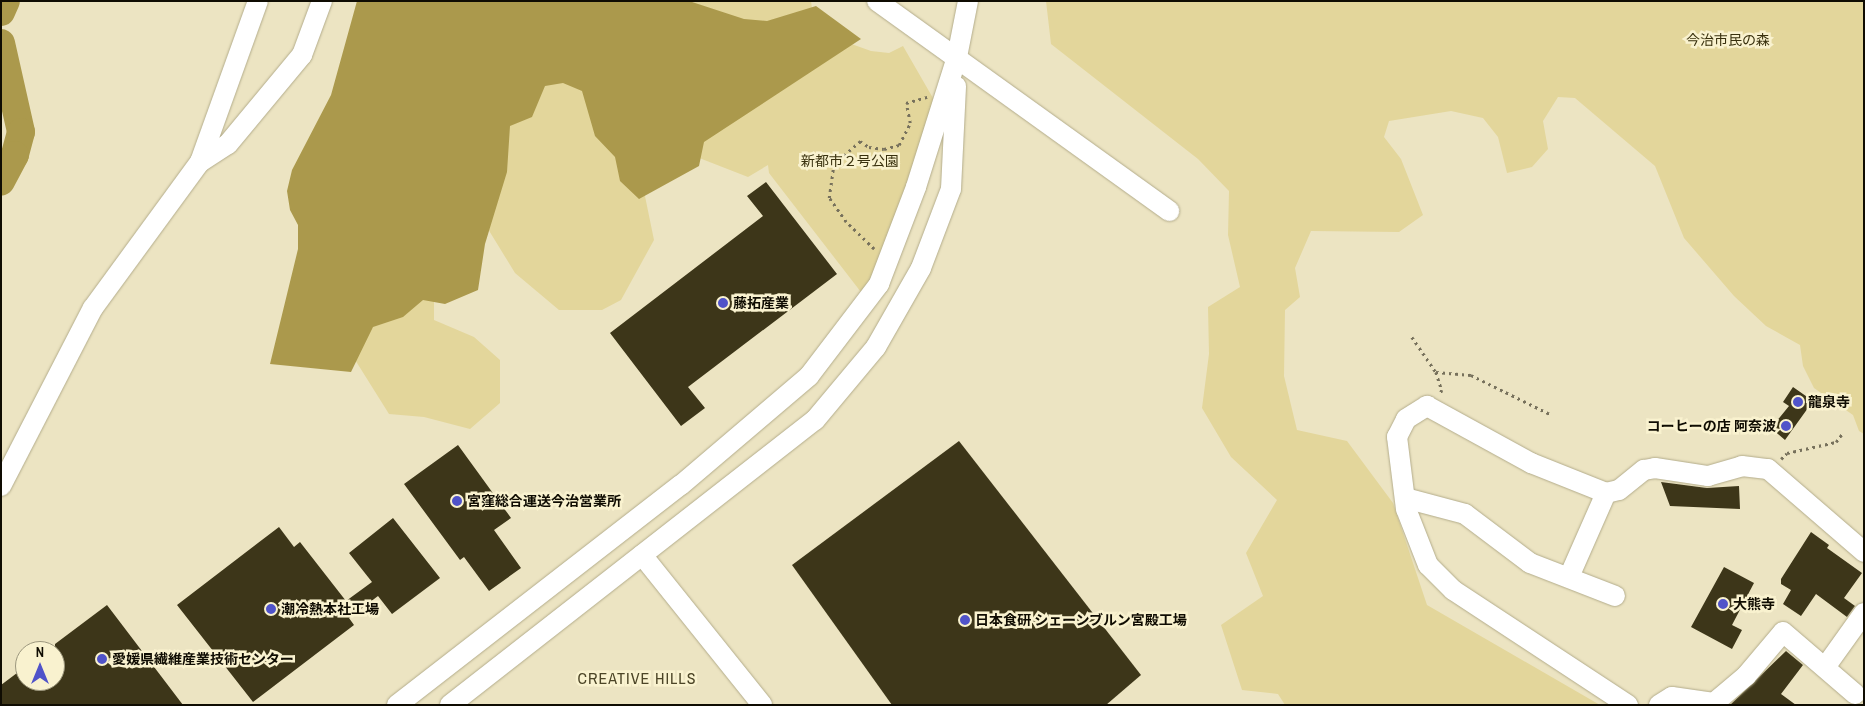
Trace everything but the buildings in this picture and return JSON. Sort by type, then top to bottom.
[{"type":"street","points":[[1,486],[93,308],[200,162],[258,1]]},
{"type":"street","points":[[200,162],[228,144],[302,55],[322,1]]},
{"type":"street","points":[[877,1],[957,56],[1169,211]]},
{"type":"street","points":[[397,705],[681,485],[809,376],[879,284],[916,187],[957,56],[968,1]]},
{"type":"street","points":[[450,705],[815,420],[876,346],[921,268],[951,189],[957,56]]},
{"type":"street","points":[[1628,705],[1453,590],[1428,565],[1405,498],[1397,437],[1406,419],[1427,406],[1531,463],[1606,493],[1619,490],[1644,470],[1655,468],[1708,476],[1742,466],[1768,469],[1864,552]]},
{"type":"street","points":[[1570,577],[1606,493]]},
{"type":"street","points":[[1405,498],[1465,514],[1530,563],[1557,575],[1570,577],[1599,592],[1615,596]]},
{"type":"street","points":[[642,555],[762,705]]},
{"type":"street","points":[[1826,666],[1864,613]]},
{"type":"street","points":[[1659,705],[1672,697],[1714,704],[1746,676],[1783,632],[1826,666],[1855,700]]},
{"type":"path","points":[[888,262],[846,222],[829,198],[834,164],[860,141],[869,147],[884,149],[899,145],[910,123],[906,103],[946,90]]},
{"type":"path","points":[[1412,337],[1436,372],[1471,375],[1552,414]]},
{"type":"path","points":[[1768,469],[1787,453],[1836,442],[1842,434]]},
{"type":"green space","name":"新都市２号公園","points":[[655,1],[811,1],[815,31],[871,51],[889,53],[903,46],[941,112],[864,296],[769,173],[768,165],[748,177],[671,147],[639,167],[654,240],[621,300],[602,310],[559,310],[515,273],[477,211],[434,281],[434,320],[474,337],[500,360],[500,403],[470,429],[424,417],[389,414],[342,339],[523,59]]},
{"type":"green space","name":"今治市民の森","points":[[1046,1],[1864,1],[1864,434],[1859,431],[1853,415],[1814,388],[1803,366],[1800,345],[1766,326],[1734,296],[1684,238],[1655,166],[1575,98],[1558,97],[1543,121],[1548,149],[1532,167],[1507,173],[1498,137],[1483,118],[1451,111],[1389,121],[1384,137],[1401,159],[1423,215],[1399,232],[1311,231],[1295,268],[1300,297],[1285,310],[1284,376],[1297,430],[1347,441],[1393,503],[1427,605],[1600,705],[1285,705],[1278,694],[1242,690],[1221,625],[1263,596],[1246,553],[1277,500],[1231,457],[1202,408],[1209,354],[1208,307],[1240,287],[1228,235],[1229,191],[1198,159],[1051,44]]},
{"type":"shaded area","points":[[357,1],[689,1],[744,19],[767,21],[816,6],[861,39],[704,142],[699,166],[639,199],[620,181],[615,157],[595,136],[582,91],[563,83],[545,86],[532,117],[510,126],[507,172],[485,244],[478,290],[445,304],[423,300],[403,317],[373,327],[351,372],[270,364],[298,249],[298,225],[290,210],[287,191],[292,170],[331,95]]},
{"type":"waterway","points":[[1,12],[6,1]]},
{"type":"waterway","points":[[1,43],[21,132],[15,155],[1,181]]},
{"type":"place","name":"藤拓産業","points":[[723,303]]},
{"type":"place","name":"龍泉寺","points":[[1798,402]]},
{"type":"place","name":"コーヒーの店 阿奈波","points":[[1786,426]]},
{"type":"place","name":"宮窪総合運送今治営業所","points":[[457,501]]},
{"type":"place","name":"大熊寺","points":[[1723,604]]},
{"type":"place","name":"潮冷熱本社工場","points":[[271,609]]},
{"type":"place","name":"日本食研 シェーンブルン宮殿工場","points":[[965,620]]},
{"type":"place","name":"愛媛県繊維産業技術センター","points":[[102,659]]},
{"type":"district","name":"CREATIVE HILLS","points":[[637,678]]}]
